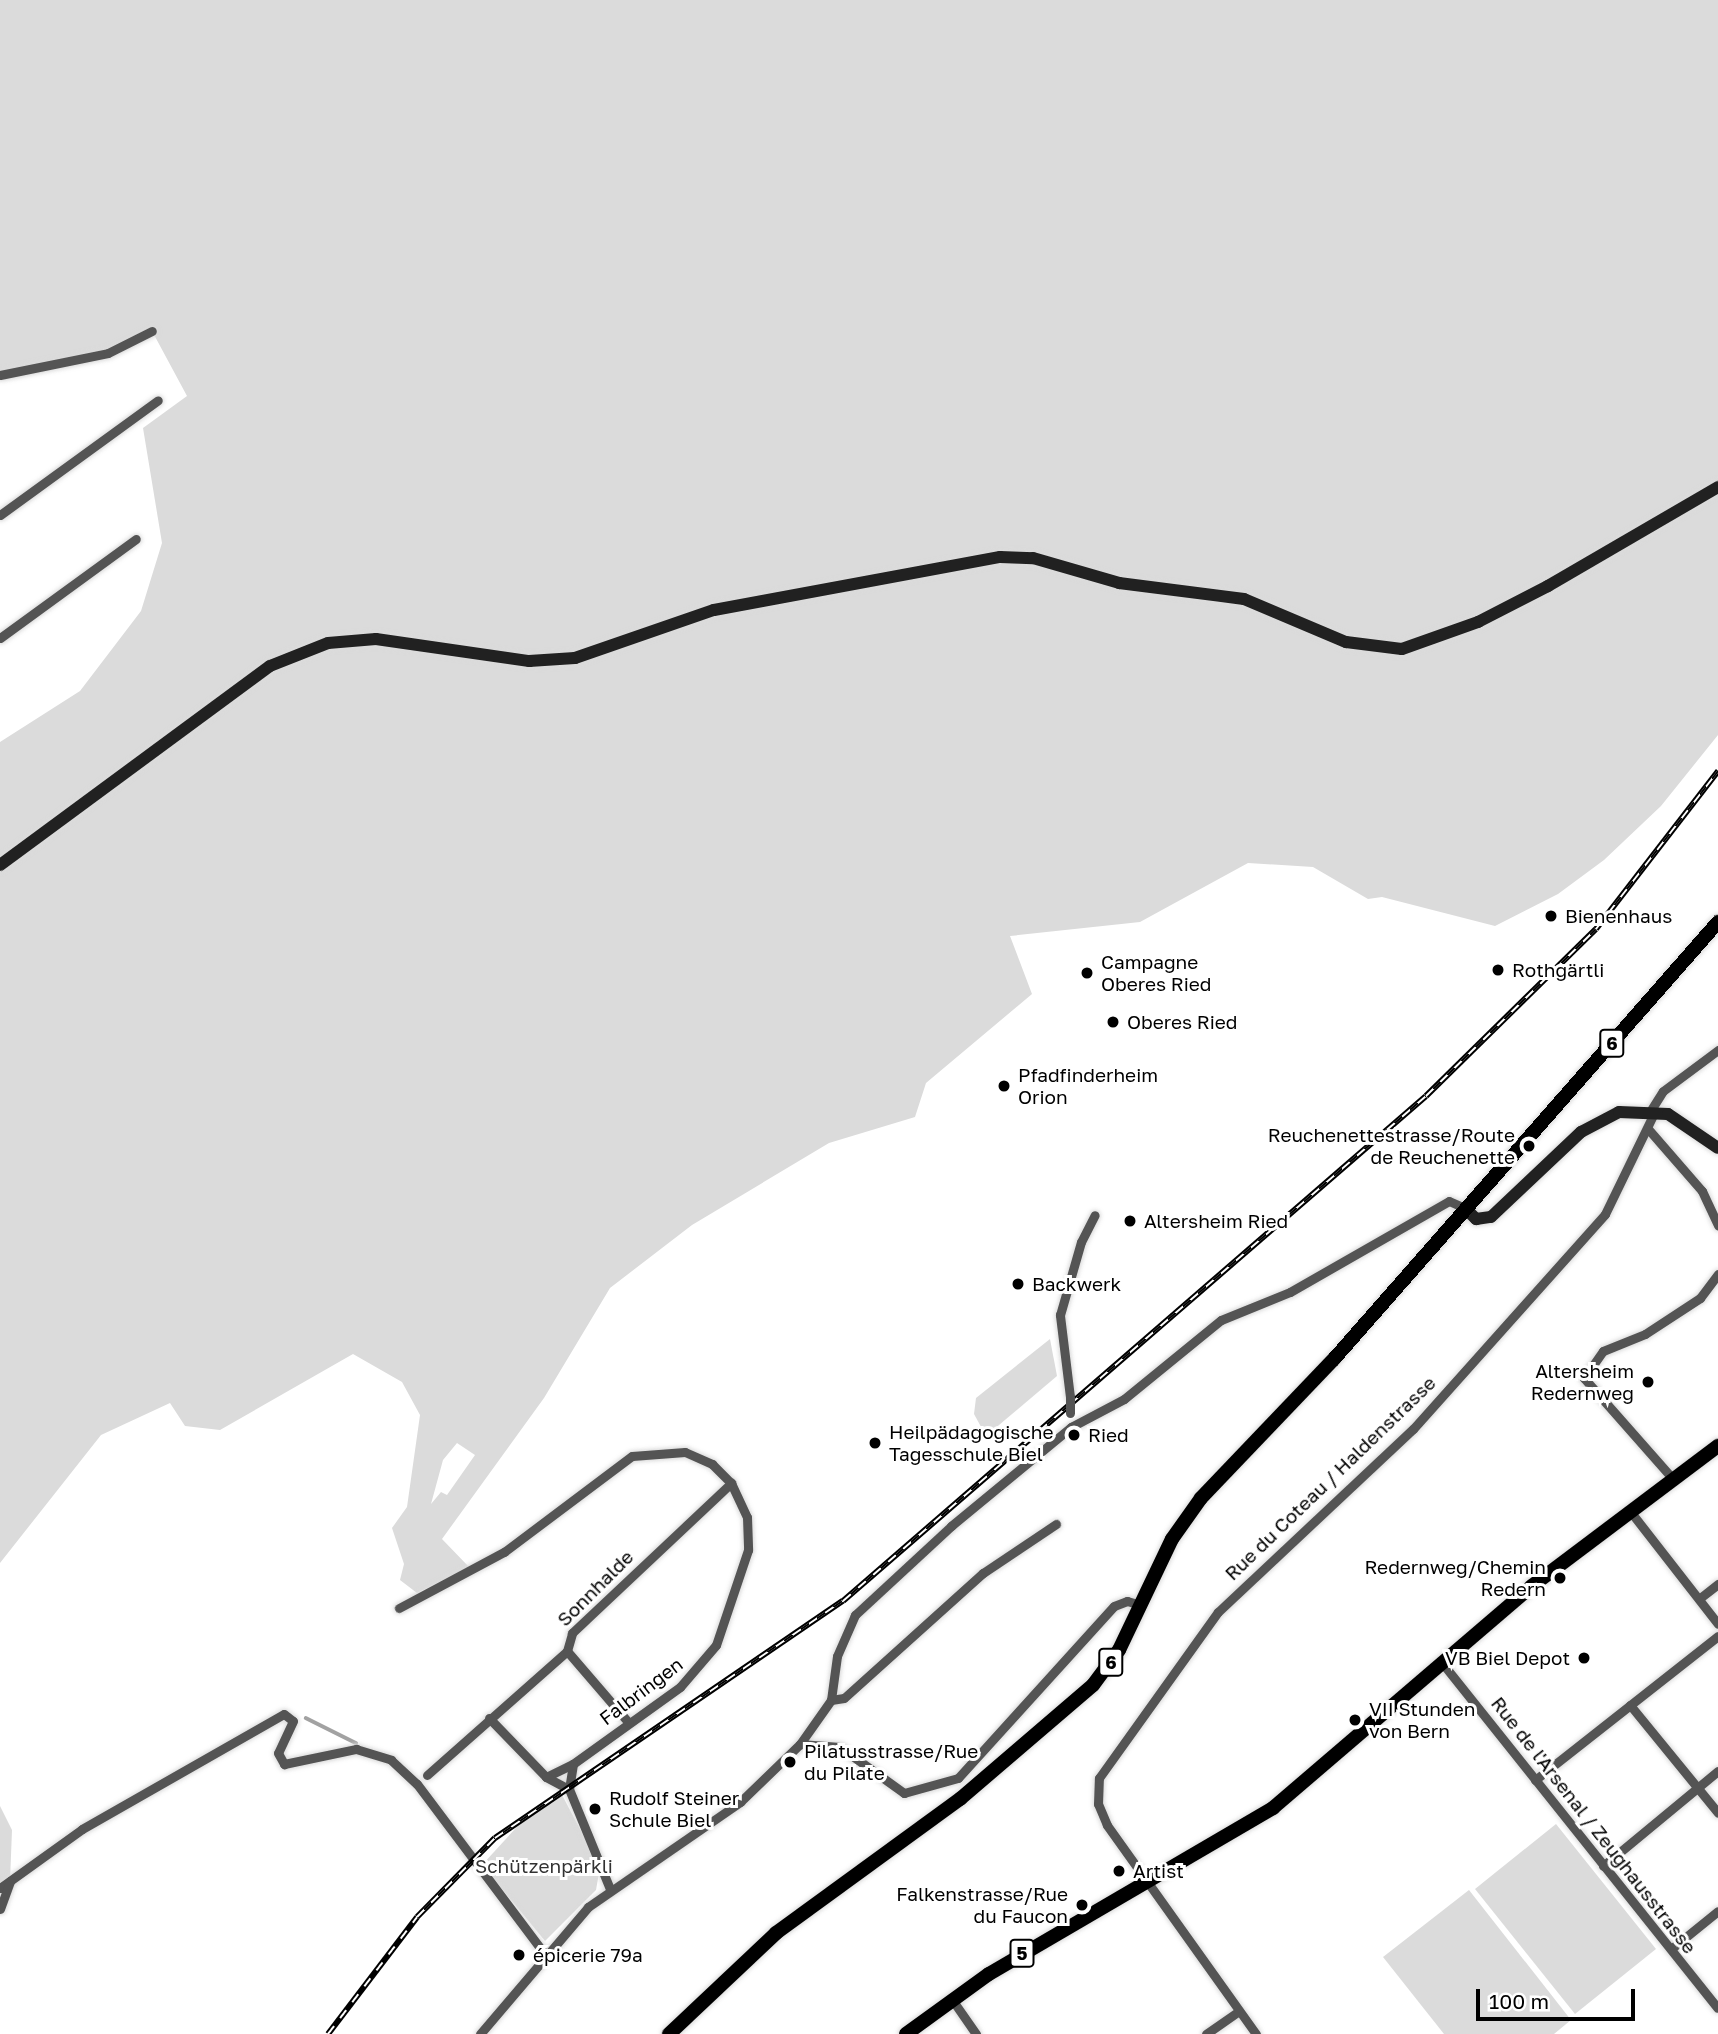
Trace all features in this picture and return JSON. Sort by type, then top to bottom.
[{"type":"main road","name":"6","points":[[668,2034],[776,1933],[935,1818],[1073,1704],[1111,1662],[1172,1539],[1201,1498],[1465,1208],[1718,922]]},
{"type":"main road","name":"5","points":[[906,2034],[951,1998],[1295,1792],[1443,1664],[1630,1511],[1718,1446]]},
{"type":"street","points":[[0,375],[108,353],[152,331]]},
{"type":"street","points":[[0,515],[158,400]]},
{"type":"street","points":[[0,865],[259,673],[328,643],[376,639],[517,660],[575,657],[714,610],[1000,557],[1033,558],[1119,583],[1244,599],[1346,642],[1402,649],[1478,622],[1641,535],[1718,487]]},
{"type":"street","points":[[0,638],[136,539]]},
{"type":"street","points":[[1653,1110],[1663,1091],[1718,1050]]},
{"type":"street","points":[[480,2034],[544,1953],[610,1889],[740,1802],[800,1744],[831,1700],[837,1656],[863,1604],[1071,1427],[1124,1399],[1231,1314],[1290,1292],[1449,1201],[1465,1208],[1476,1219],[1490,1217],[1593,1123],[1619,1112],[1653,1110],[1718,1147]]},
{"type":"street","name":"Rue du Coteau / Haldenstrasse","points":[[1255,2034],[1145,1884],[1098,1804],[1108,1762],[1218,1612],[1413,1429],[1605,1214],[1649,1130],[1653,1110]]},
{"type":"street","points":[[1649,1130],[1702,1191],[1718,1225]]},
{"type":"street","points":[[1071,1427],[1060,1315],[1095,1215]]},
{"type":"street","points":[[1673,1479],[1584,1378],[1603,1351],[1700,1297],[1718,1274]]},
{"type":"street","name":"Falbringen","points":[[399,1608],[497,1556],[632,1456],[685,1452],[712,1464],[731,1483],[749,1532],[725,1628],[691,1676],[573,1764]]},
{"type":"street","name":"Sonnhalde","points":[[427,1776],[567,1651],[572,1633],[731,1483]]},
{"type":"street","points":[[1630,1511],[1700,1598],[1718,1625]]},
{"type":"street","points":[[831,1700],[844,1698],[983,1573],[1056,1524]]},
{"type":"street","points":[[1700,1598],[1718,1584]]},
{"type":"street","points":[[800,1744],[840,1747],[904,1793],[958,1778],[1114,1606],[1126,1601],[1140,1605]]},
{"type":"street","points":[[1535,1780],[1718,1636]]},
{"type":"street","points":[[567,1651],[628,1722]]},
{"type":"street","name":"Rue de l'Arsenal / Zeughausstrasse","points":[[1443,1664],[1718,2008]]},
{"type":"street","points":[[1630,1705],[1718,1813]]},
{"type":"street","points":[[0,1888],[82,1829],[284,1714],[293,1721],[278,1752],[284,1764],[356,1749],[391,1760],[408,1776],[544,1953]]},
{"type":"street","points":[[489,1718],[546,1777],[569,1788]]},
{"type":"street","points":[[573,1764],[569,1788],[610,1889]]},
{"type":"street","points":[[546,1777],[573,1764]]},
{"type":"street","points":[[1603,1866],[1718,1770]]},
{"type":"street","points":[[0,1909],[10,1881]]},
{"type":"street","points":[[1671,1949],[1718,1910]]},
{"type":"street","points":[[951,1998],[976,2034]]},
{"type":"street","points":[[1206,2034],[1239,2011]]},
{"type":"green space","points":[[0,0],[1718,0],[1718,735],[1661,806],[1604,860],[1558,894],[1495,926],[1382,897],[1368,899],[1313,867],[1248,863],[1140,922],[1010,936],[1032,994],[926,1083],[915,1117],[829,1143],[692,1225],[610,1288],[544,1398],[442,1539],[469,1567],[417,1593],[400,1580],[404,1564],[392,1528],[407,1507],[420,1415],[402,1382],[353,1354],[220,1430],[185,1426],[170,1403],[101,1435],[0,1563],[0,742],[80,691],[141,611],[162,543],[143,428],[187,396],[152,331],[108,353],[0,375]],"holes":[[[457,1443],[475,1455],[447,1495],[441,1492],[431,1504],[443,1460]]]},
{"type":"green space","points":[[1050,1339],[1057,1376],[986,1436],[974,1414],[976,1398]]},
{"type":"green space","name":"Schützenpärkli","points":[[561,1793],[600,1867],[596,1890],[545,1941],[482,1865],[525,1818]]},
{"type":"green space","points":[[0,1806],[12,1830],[10,1881],[0,1888]]},
{"type":"green space","points":[[1556,1824],[1656,1949],[1575,2014],[1475,1889]]},
{"type":"green space","points":[[1469,1890],[1571,2020],[1554,2034],[1444,2034],[1383,1957]]},
{"type":"waterway","points":[[306,1718],[356,1743]]},
{"type":"railway","points":[[328,2034],[417,1917],[495,1838],[843,1601],[1426,1096],[1596,929],[1718,771]]},
{"type":"place","name":"Bienenhaus","points":[[1551,916]]},
{"type":"place","name":"Rothgärtli","points":[[1498,970]]},
{"type":"place","name":"Campagne Oberes Ried","points":[[1087,973]]},
{"type":"place","name":"Oberes Ried","points":[[1113,1022]]},
{"type":"place","name":"Pfadfinderheim Orion","points":[[1004,1086]]},
{"type":"place","name":"Reuchenettestrasse/Route de Reuchenette","points":[[1529,1146]]},
{"type":"place","name":"Altersheim Ried","points":[[1130,1221]]},
{"type":"place","name":"Backwerk","points":[[1018,1284]]},
{"type":"place","name":"Altersheim Redernweg","points":[[1648,1382]]},
{"type":"place","name":"Ried","points":[[1074,1435]]},
{"type":"place","name":"Heilpädagogische Tagesschule Biel","points":[[875,1443]]},
{"type":"place","name":"Redernweg/Chemin Redern","points":[[1560,1578]]},
{"type":"place","name":"VB Biel Depot","points":[[1584,1658]]},
{"type":"place","name":"VII Stunden von Bern","points":[[1355,1720]]},
{"type":"place","name":"Pilatusstrasse/Rue du Pilate","points":[[790,1762]]},
{"type":"place","name":"Rudolf Steiner Schule Biel","points":[[595,1809]]},
{"type":"place","name":"Artist","points":[[1119,1871]]},
{"type":"place","name":"Falkenstrasse/Rue du Faucon","points":[[1082,1905]]},
{"type":"place","name":"épicerie 79a","points":[[519,1955]]}]
